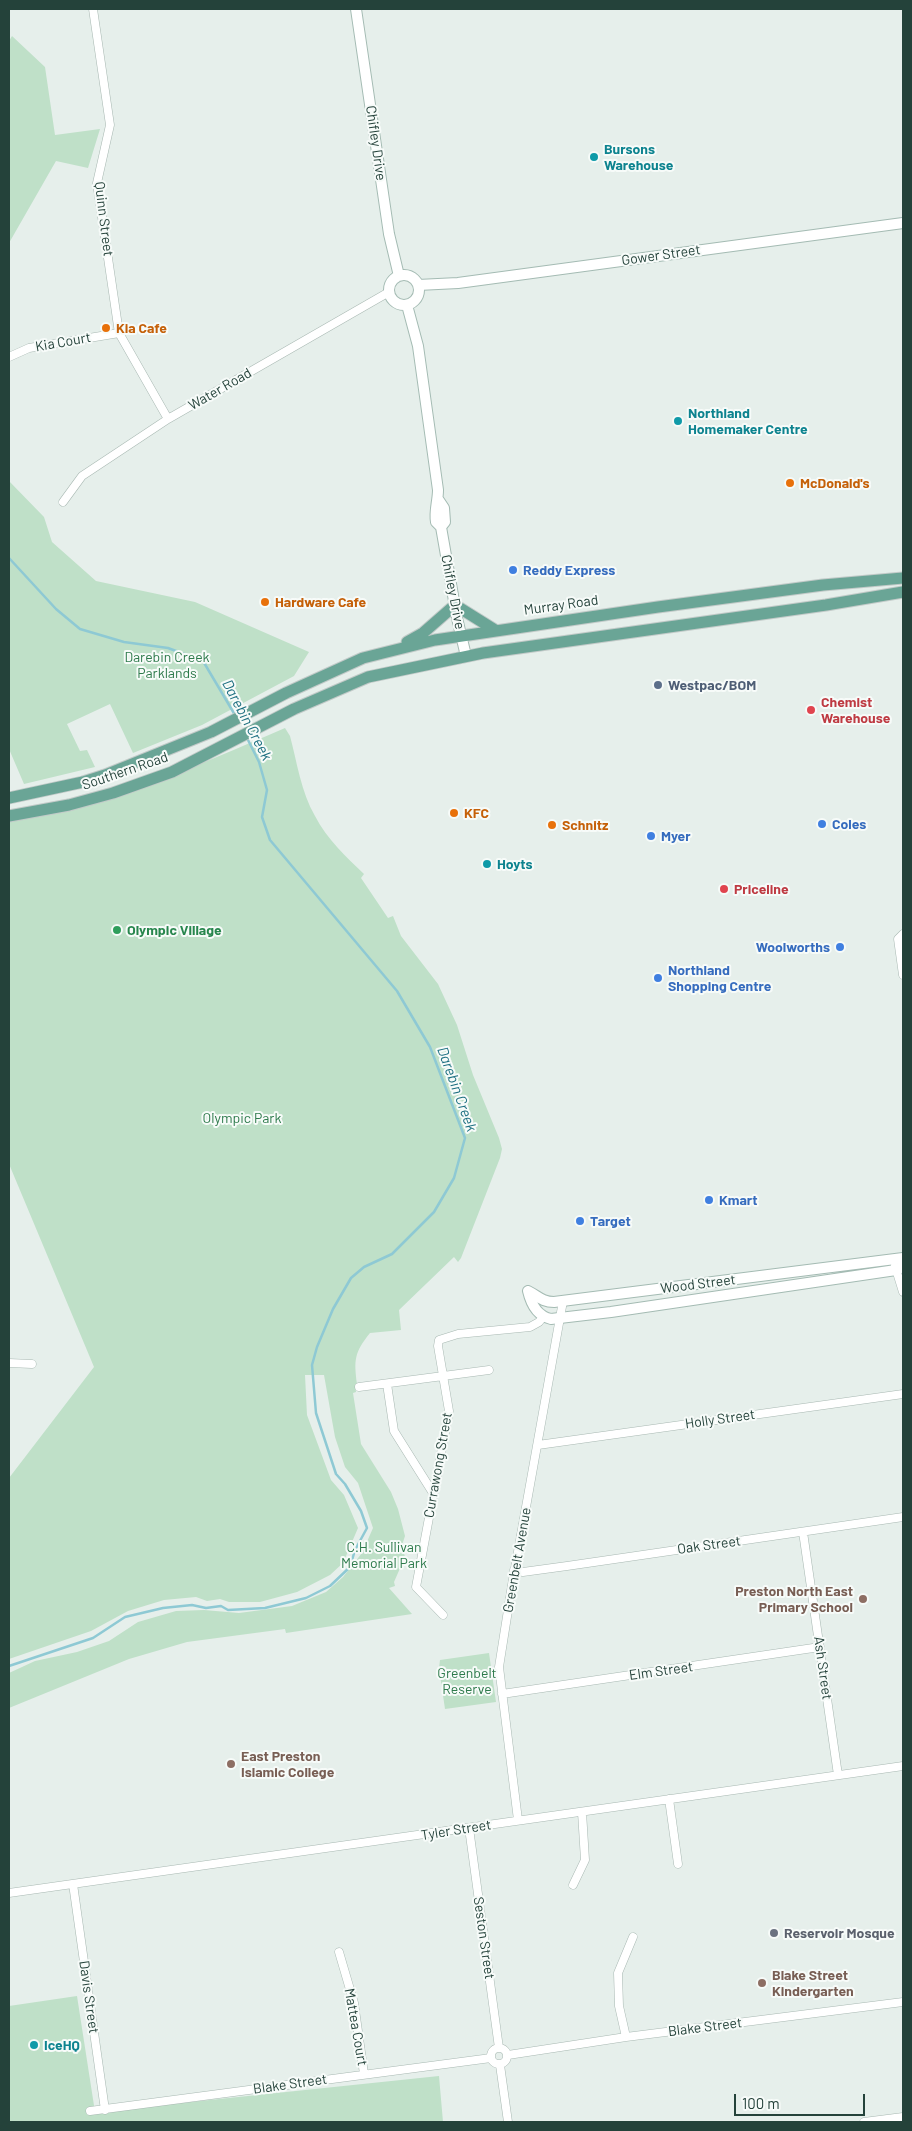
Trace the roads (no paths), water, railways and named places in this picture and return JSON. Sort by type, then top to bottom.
[{"type":"main road","name":"Murray Road","points":[[238,718],[286,692],[363,658],[461,636],[823,585],[903,578]]},
{"type":"main road","points":[[823,585],[826,605]]},
{"type":"main road","points":[[286,692],[294,709],[368,676],[466,656],[826,605],[903,592]]},
{"type":"main road","points":[[391,651],[423,633],[455,605],[495,630]]},
{"type":"main road","name":"Southern Road","points":[[9,816],[69,805],[112,793],[172,772],[294,709]]},
{"type":"main road","name":"Southern Road","points":[[9,798],[83,782],[105,775],[211,732],[238,718]]},
{"type":"street","name":"Quinn Street","points":[[93,9],[110,125],[97,183],[120,333],[168,419]]},
{"type":"street","name":"Chifley Drive","points":[[356,9],[389,234],[399,276]]},
{"type":"street","name":"Gower Street","points":[[418,285],[458,283],[903,223]]},
{"type":"street","points":[[399,276],[409,276],[418,285],[419,291],[416,300],[407,305],[396,303],[389,292],[392,281],[399,276]]},
{"type":"street","name":"Water Road","points":[[63,502],[82,476],[168,419],[389,292]]},
{"type":"street","name":"Chifley Drive","points":[[407,305],[418,346],[438,499],[434,510],[436,522],[441,527],[466,656]]},
{"type":"street","name":"Kia Court","points":[[9,357],[29,348],[120,333]]},
{"type":"street","points":[[901,937],[903,975]]},
{"type":"street","points":[[898,1258],[903,1292]]},
{"type":"street","name":"Wood Street","points":[[898,1258],[558,1302],[542,1300],[528,1290],[534,1308],[543,1317],[560,1319],[900,1268]]},
{"type":"street","points":[[599,1297],[609,1304],[611,1312]]},
{"type":"street","points":[[543,1317],[558,1302]]},
{"type":"street","name":"Greenbelt Avenue","points":[[518,1820],[499,1667],[514,1570],[560,1319],[558,1302]]},
{"type":"street","name":"Currawong Street","points":[[443,1614],[416,1587],[449,1411],[438,1346],[439,1340],[444,1337],[465,1333],[530,1327],[539,1322],[543,1317]]},
{"type":"street","points":[[9,1362],[32,1364]]},
{"type":"street","points":[[359,1387],[489,1370]]},
{"type":"street","points":[[387,1384],[394,1431],[433,1493]]},
{"type":"street","name":"Holly Street","points":[[538,1445],[903,1394]]},
{"type":"street","name":"Oak Street","points":[[514,1570],[523,1572],[903,1517]]},
{"type":"street","name":"Ash Street","points":[[803,1532],[838,1775]]},
{"type":"street","name":"Elm Street","points":[[502,1694],[820,1648]]},
{"type":"street","name":"Tyler Street","points":[[9,1893],[903,1766]]},
{"type":"street","points":[[669,1799],[678,1864]]},
{"type":"street","points":[[573,1885],[585,1860],[582,1812]]},
{"type":"street","name":"Seston Street","points":[[469,1828],[499,2048]]},
{"type":"street","name":"Davis Street","points":[[73,1884],[105,2110]]},
{"type":"street","points":[[626,2037],[619,2006],[618,1973],[633,1937]]},
{"type":"street","name":"Mattea Court","points":[[339,1952],[354,2003],[364,2074]]},
{"type":"street","name":"Blake Street","points":[[508,2055],[626,2037],[903,2002]]},
{"type":"street","points":[[499,2048],[504,2049],[508,2055],[507,2060],[500,2065],[496,2064],[492,2058],[494,2050],[499,2048]]},
{"type":"street","name":"Blake Street","points":[[90,2110],[105,2110],[492,2058]]},
{"type":"street","points":[[500,2065],[508,2122]]},
{"type":"street","points":[[864,2122],[903,2117]]},
{"type":"waterway","name":"Darebin Creek","points":[[9,558],[56,609],[80,629],[124,642],[168,648],[203,661],[235,715]]},
{"type":"waterway","name":"Darebin Creek","points":[[9,1666],[93,1638],[125,1617],[163,1608],[192,1605],[206,1608],[221,1606],[228,1610],[265,1608],[306,1598],[330,1586],[350,1567],[355,1550],[367,1528],[361,1511],[345,1484],[336,1474],[316,1413],[312,1365],[317,1347],[333,1309],[351,1278],[364,1267],[392,1254],[434,1212],[454,1178],[465,1138],[430,1047],[397,991],[270,840],[262,817],[267,790],[259,762],[247,738]]},
{"type":"place","name":"Bursons Warehouse","points":[[594,157]]},
{"type":"place","name":"Kia Cafe","points":[[106,328]]},
{"type":"place","name":"Northland Homemaker Centre","points":[[678,421]]},
{"type":"place","name":"McDonald's","points":[[790,483]]},
{"type":"place","name":"Reddy Express","points":[[513,570]]},
{"type":"place","name":"Hardware Cafe","points":[[265,602]]},
{"type":"place","name":"Westpac/BOM","points":[[658,685]]},
{"type":"place","name":"Chemist Warehouse","points":[[811,710]]},
{"type":"place","name":"KFC","points":[[454,813]]},
{"type":"place","name":"Coles","points":[[822,824]]},
{"type":"place","name":"Schnitz","points":[[552,825]]},
{"type":"place","name":"Myer","points":[[651,836]]},
{"type":"place","name":"Hoyts","points":[[487,864]]},
{"type":"place","name":"Priceline","points":[[724,889]]},
{"type":"place","name":"Olympic Village","points":[[117,930]]},
{"type":"place","name":"Woolworths","points":[[840,947]]},
{"type":"place","name":"Northland Shopping Centre","points":[[658,978]]},
{"type":"place","name":"Kmart","points":[[709,1200]]},
{"type":"place","name":"Target","points":[[580,1221]]},
{"type":"place","name":"Preston North East Primary School","points":[[863,1599]]},
{"type":"place","name":"East Preston Islamic College","points":[[231,1764]]},
{"type":"place","name":"Reservoir Mosque","points":[[774,1933]]},
{"type":"place","name":"Blake Street Kindergarten","points":[[762,1983]]},
{"type":"place","name":"IceHQ","points":[[34,2045]]},
{"type":"park label","name":"Darebin Creek Parklands","points":[[167,666]]},
{"type":"park label","name":"Olympic Park","points":[[242,1118]]},
{"type":"park label","name":"C.H. Sullivan Memorial Park","points":[[384,1555]]},
{"type":"park label","name":"Greenbelt Reserve","points":[[467,1682]]}]
